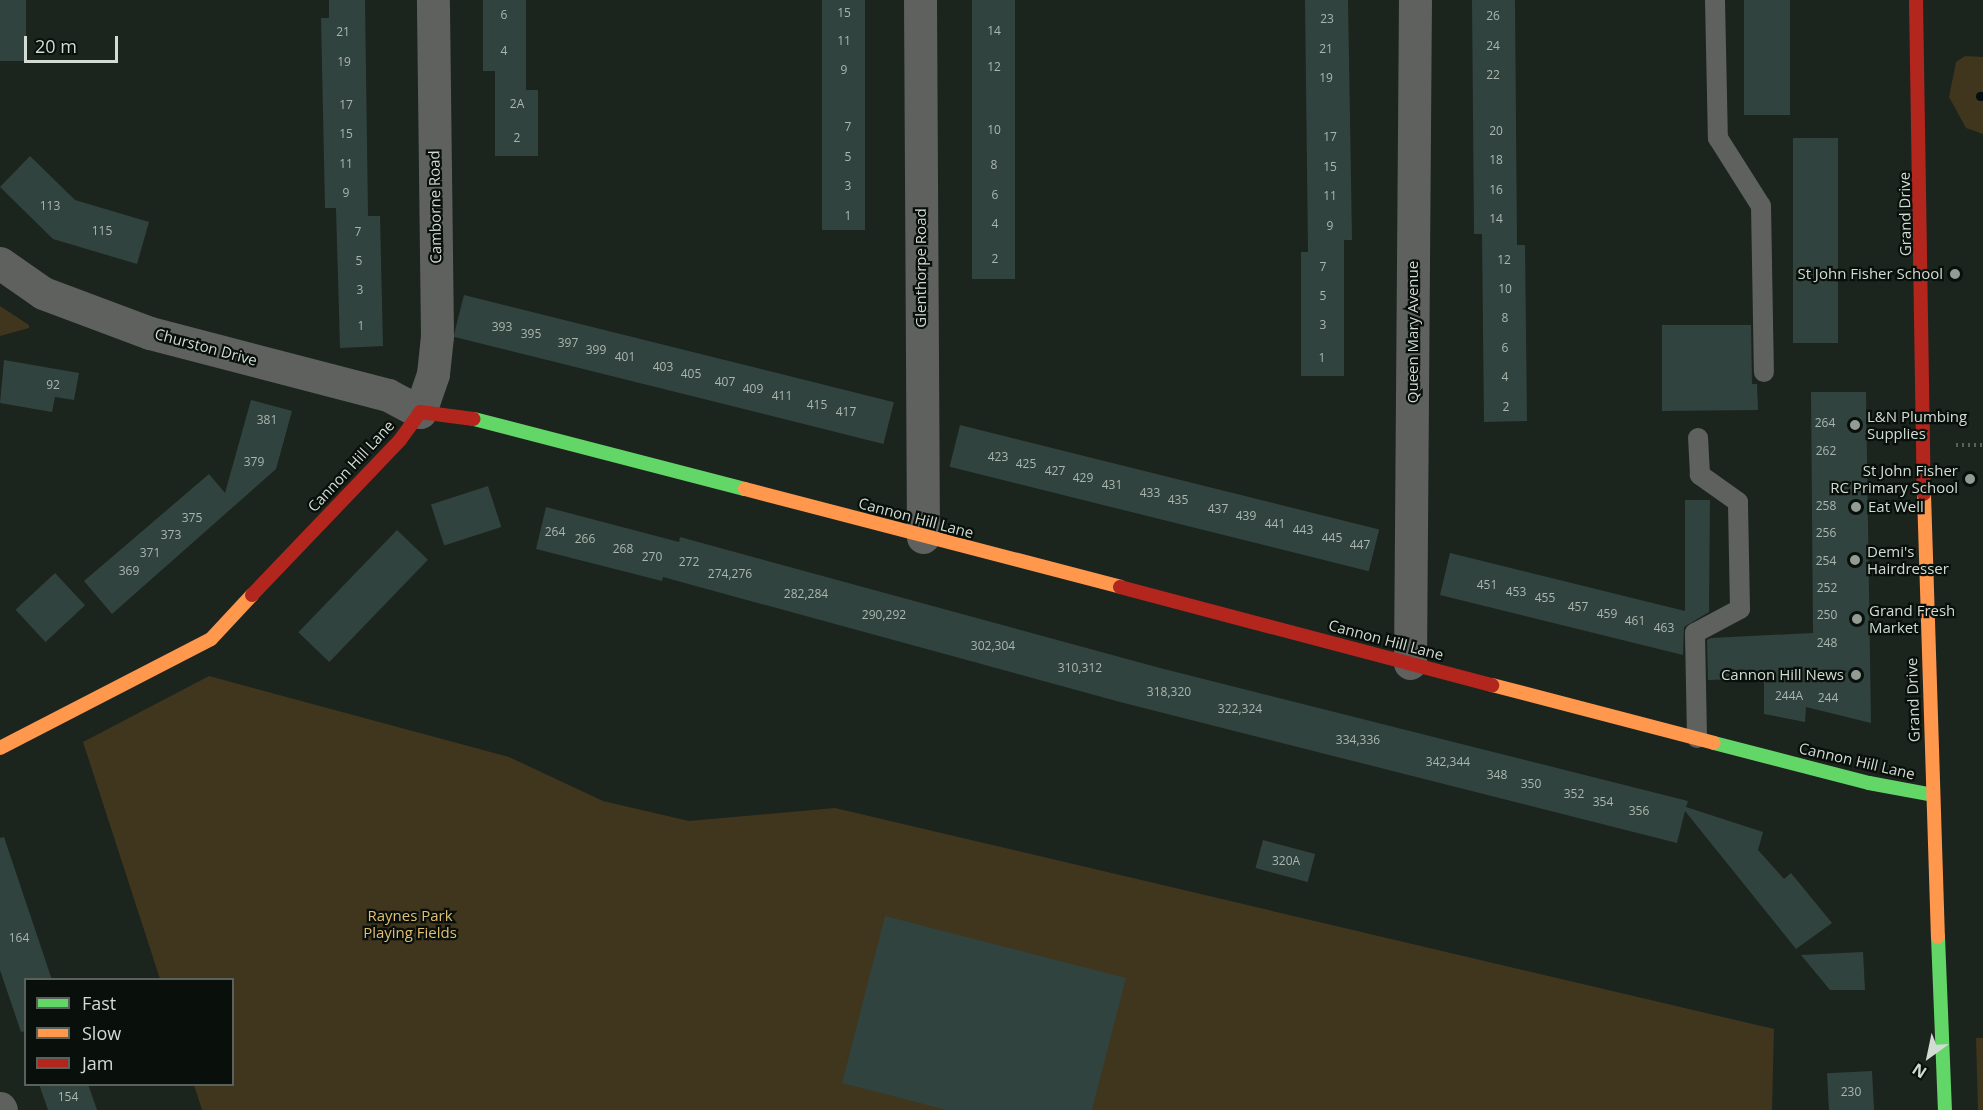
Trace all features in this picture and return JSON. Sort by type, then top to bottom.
[{"type":"street","name":"Camborne Road","points":[[420,412],[433,374],[437,336],[433,0]]},
{"type":"street","name":"Glenthorpe Road","points":[[920,0],[923,537]]},
{"type":"street","name":"Queen Mary Avenue","points":[[1410,663],[1415,0]]},
{"type":"street","name":"Grand Drive","points":[[1916,0],[1933,795],[1945,1110]]},
{"type":"street","name":"Churston Drive","points":[[0,263],[43,293],[150,333],[388,395],[420,412]]},
{"type":"street","name":"Cannon Hill Lane","points":[[0,748],[211,639],[400,440],[420,412],[452,413],[1869,783],[1933,795]]},
{"type":"lane","points":[[1715,0],[1719,138],[1761,206],[1764,372]]},
{"type":"lane","points":[[1697,738],[1695,633],[1740,609],[1738,502],[1700,475],[1698,438]]},
{"type":"green space","points":[[1965,56],[1983,57],[1983,134],[1966,128],[1949,97],[1956,62]]},
{"type":"green space","points":[[0,306],[29,325],[29,328],[0,336]]},
{"type":"green space","name":"Raynes Park Playing Fields","points":[[209,676],[509,757],[603,801],[689,821],[835,808],[1774,1029],[1772,1110],[202,1110],[194,1086],[234,1086],[234,978],[160,978],[83,742]]},
{"type":"green space","points":[[1976,1038],[1983,1038],[1983,1110],[1978,1110]]},
{"type":"building","points":[[0,0],[26,0],[26,61],[0,61]]},
{"type":"building","points":[[329,0],[365,0],[368,216],[380,216],[383,346],[340,348],[336,208],[325,208],[321,18],[329,18]]},
{"type":"building","points":[[483,0],[526,0],[526,90],[538,90],[538,156],[495,156],[495,71],[483,71]]},
{"type":"building","points":[[822,0],[865,0],[865,230],[822,230]]},
{"type":"building","points":[[972,0],[1015,0],[1015,279],[972,279]]},
{"type":"building","points":[[1305,0],[1348,0],[1352,240],[1344,240],[1344,376],[1301,376],[1301,252],[1308,252]]},
{"type":"building","points":[[1472,0],[1515,0],[1517,245],[1525,245],[1527,421],[1484,422],[1482,234],[1474,234]]},
{"type":"building","points":[[1744,0],[1790,0],[1790,115],[1744,115]]},
{"type":"building","points":[[1793,138],[1838,138],[1838,343],[1793,343]]},
{"type":"building","points":[[30,156],[75,200],[149,222],[137,264],[53,239],[0,187]]},
{"type":"building","points":[[464,295],[894,402],[883,444],[454,337]]},
{"type":"building","points":[[1662,325],[1751,325],[1752,384],[1757,384],[1758,410],[1662,411]]},
{"type":"building","points":[[4,360],[79,373],[74,400],[55,397],[52,412],[0,403]]},
{"type":"building","points":[[1811,392],[1866,392],[1871,723],[1806,707],[1805,722],[1764,714],[1764,678],[1708,680],[1707,640],[1711,638],[1813,633]]},
{"type":"building","points":[[251,400],[292,411],[276,469],[112,614],[84,581],[209,474],[225,493]]},
{"type":"building","points":[[960,425],[1379,530],[1369,571],[950,467]]},
{"type":"building","points":[[488,486],[501,527],[444,545],[431,505]]},
{"type":"building","points":[[1685,500],[1710,500],[1709,612],[1684,627],[1683,655],[1440,595],[1450,553],[1685,611]]},
{"type":"building","points":[[546,507],[679,542],[680,537],[1160,668],[1688,801],[1686,807],[1763,832],[1758,850],[1784,879],[1791,873],[1832,923],[1796,949],[1685,811],[1677,843],[1120,702],[663,577],[662,581],[536,549]]},
{"type":"building","points":[[397,530],[428,560],[329,662],[298,632]]},
{"type":"building","points":[[55,573],[85,605],[46,642],[16,610]]},
{"type":"building","points":[[4,837],[51,978],[24,978],[24,1031],[21,1032],[0,970],[0,838]]},
{"type":"building","points":[[1263,840],[1315,854],[1308,882],[1255,868]]},
{"type":"building","points":[[885,916],[1126,978],[1092,1110],[947,1110],[842,1083]]},
{"type":"building","points":[[1863,952],[1865,990],[1830,990],[1801,955]]},
{"type":"building","points":[[1872,1071],[1874,1110],[1829,1110],[1827,1073]]},
{"type":"building","points":[[40,1086],[89,1086],[97,1110],[48,1110]]},
{"type":"traffic: fast","points":[[474,419],[745,489]]},
{"type":"traffic: fast","points":[[1714,743],[1869,783],[1933,795]]},
{"type":"traffic: fast","points":[[1938,937],[1945,1110]]},
{"type":"traffic: slow","points":[[745,489],[1120,587]]},
{"type":"traffic: slow","points":[[1924,494],[1938,937]]},
{"type":"traffic: slow","points":[[0,748],[211,639],[252,595]]},
{"type":"traffic: slow","points":[[1492,685],[1714,743]]},
{"type":"traffic: jam","points":[[1916,0],[1924,494]]},
{"type":"traffic: jam","points":[[252,595],[400,440],[420,412],[474,419]]},
{"type":"traffic: jam","points":[[1120,587],[1492,685]]},
{"type":"place","name":"St John Fisher School","points":[[1955,274]]},
{"type":"place","name":"L&N Plumbing Supplies","points":[[1855,425]]},
{"type":"place","name":"St John Fisher RC Primary School","points":[[1970,479]]},
{"type":"place","name":"Eat Well","points":[[1856,507]]},
{"type":"place","name":"Demi's Hairdresser","points":[[1855,560]]},
{"type":"place","name":"Grand Fresh Market","points":[[1857,619]]},
{"type":"place","name":"Cannon Hill News","points":[[1856,675]]}]
